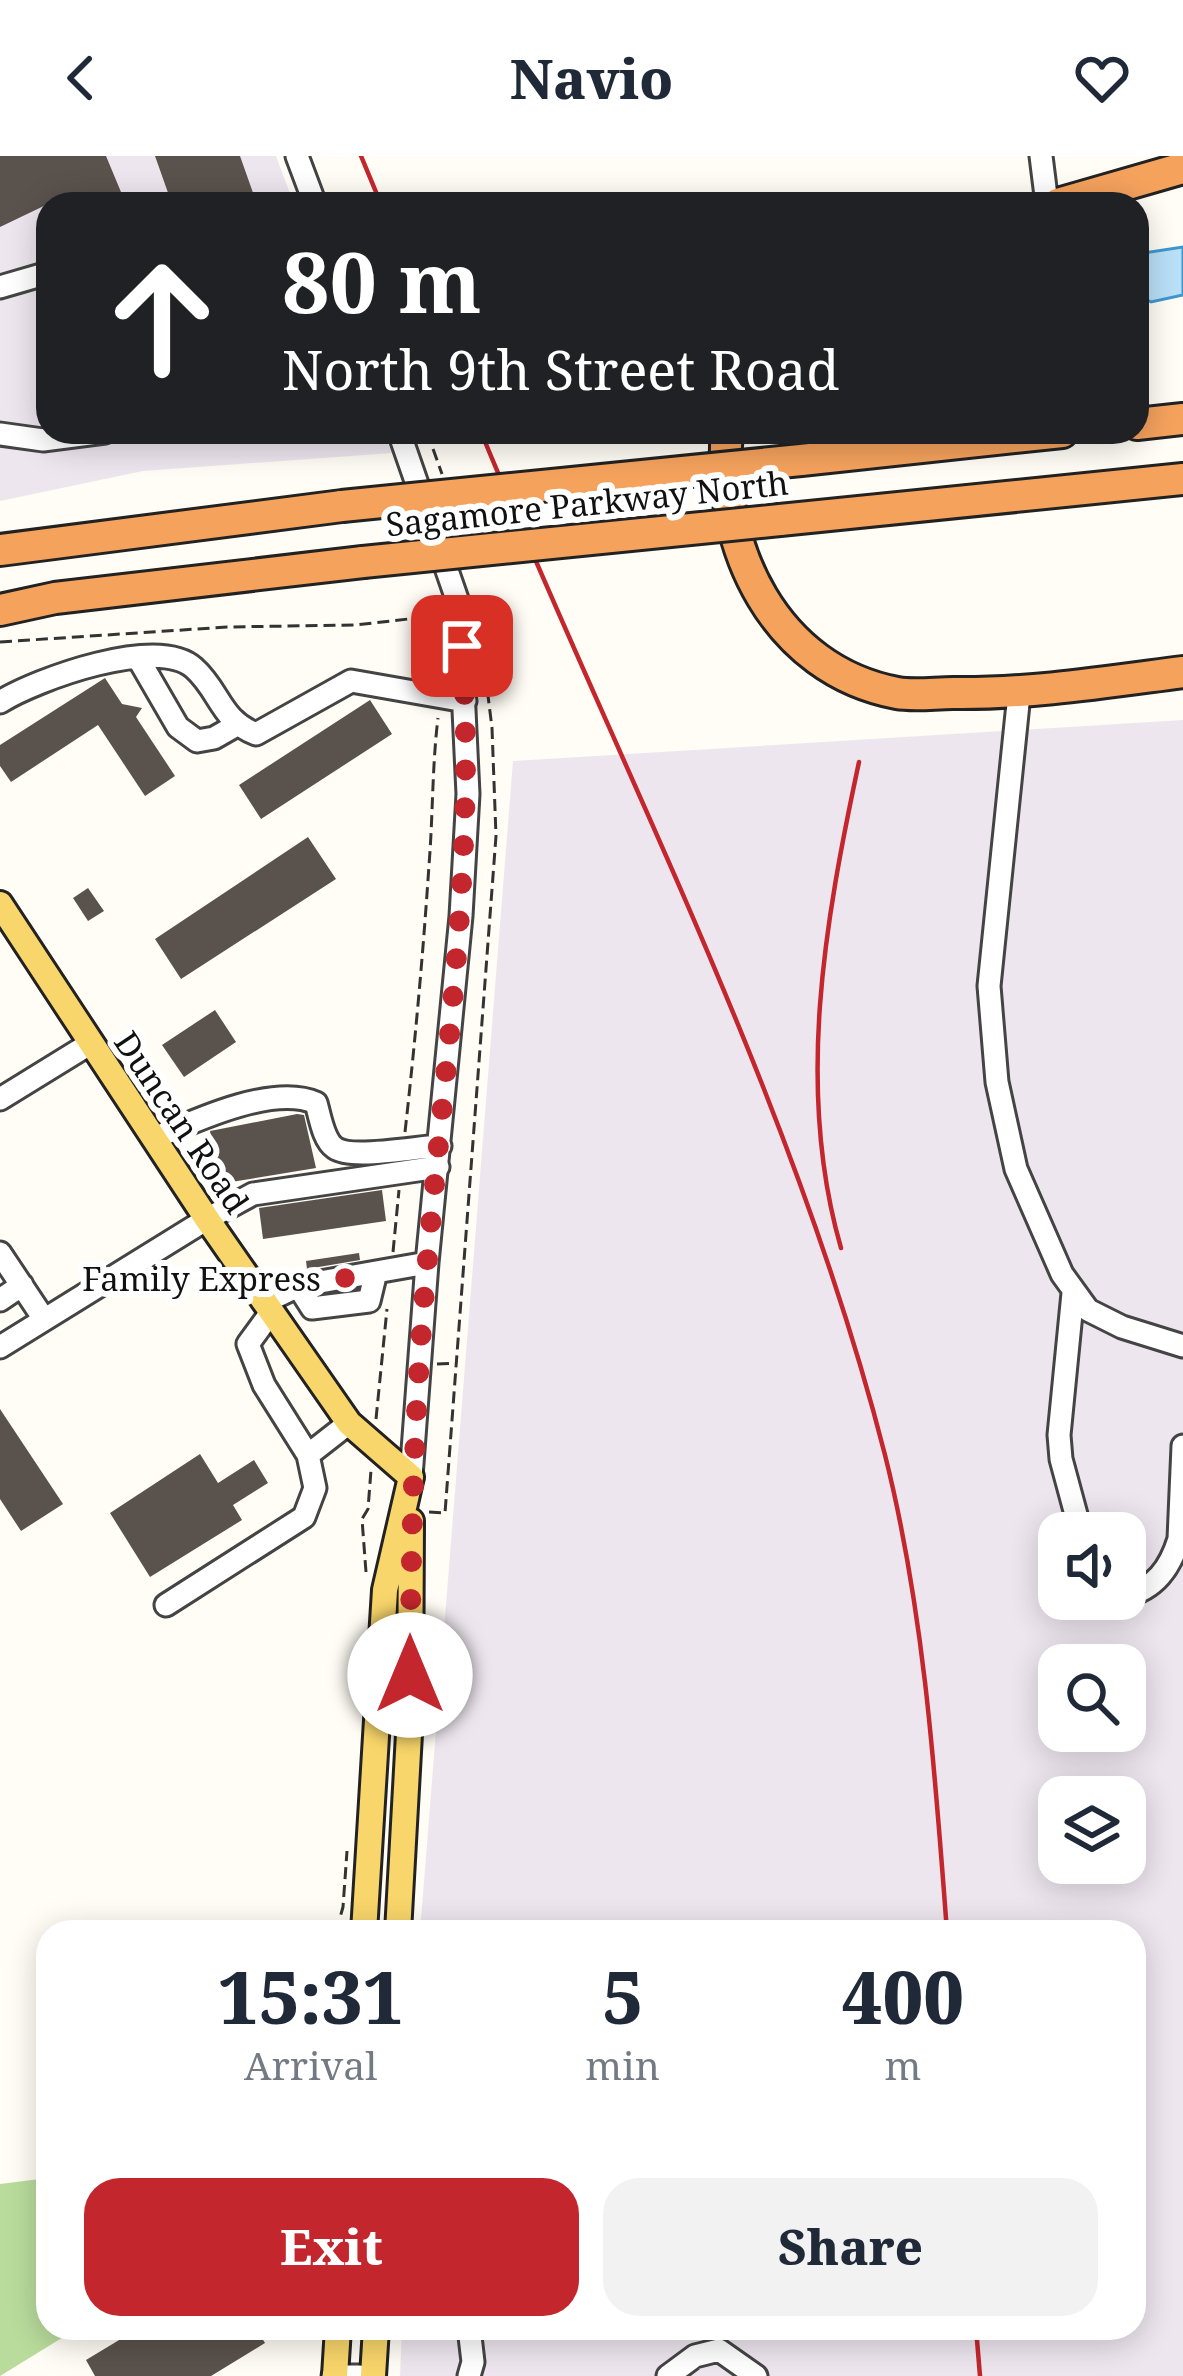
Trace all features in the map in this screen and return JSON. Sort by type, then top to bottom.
[{"type":"highway","points":[[1100,192],[1183,168]]},
{"type":"highway","points":[[1149,423],[1183,419]]},
{"type":"highway","points":[[727,444],[726,493],[738,554],[757,590],[808,650],[839,671],[898,693],[1019,694],[1183,672]]},
{"type":"highway","name":"Sagamore Parkway North","points":[[0,550],[342,506],[950,444]]},
{"type":"highway","name":"Sagamore Parkway North","points":[[0,610],[126,589],[363,562],[1181,480]]},
{"type":"main road","name":"Duncan Road","points":[[0,904],[206,1219],[349,1424],[411,1477]]},
{"type":"main road","points":[[365,1920],[386,1590],[411,1477]]},
{"type":"main road","points":[[399,1920],[410,1716],[411,1477]]},
{"type":"main road","points":[[334,2376],[337,2340]]},
{"type":"main road","points":[[374,2376],[376,2340]]},
{"type":"street","points":[[297,156],[310,192]]},
{"type":"street","points":[[1041,156],[1046,192]]},
{"type":"street","points":[[0,287],[36,276]]},
{"type":"street","points":[[0,434],[36,439]]},
{"type":"street","points":[[403,444],[459,605],[468,794],[411,1477]]},
{"type":"street","points":[[0,702],[73,668],[179,657],[196,669],[236,726],[256,734],[351,681],[465,701]]},
{"type":"street","points":[[138,658],[178,727],[197,740],[214,738],[236,726]]},
{"type":"street","points":[[1019,694],[988,986],[998,1082],[1016,1168],[1073,1293],[1088,1310],[1122,1327],[1183,1346]]},
{"type":"street","points":[[0,1099],[91,1043]]},
{"type":"street","points":[[154,1138],[218,1112],[300,1096],[316,1103],[335,1148],[355,1153],[403,1148],[439,1156]]},
{"type":"street","points":[[0,1347],[254,1194],[400,1172],[439,1156]]},
{"type":"street","points":[[0,1253],[44,1319]]},
{"type":"street","points":[[166,1605],[304,1516],[315,1488],[308,1455],[264,1385],[248,1344],[268,1306],[298,1286],[312,1308],[369,1301],[383,1271],[427,1263]]},
{"type":"street","points":[[0,1300],[22,1285]]},
{"type":"street","points":[[1073,1293],[1059,1435],[1075,1512]]},
{"type":"street","points":[[308,1455],[349,1424]]},
{"type":"street","points":[[1146,1590],[1179,1539],[1183,1446]]},
{"type":"street","points":[[469,2376],[470,2340]]},
{"type":"street","points":[[668,2376],[695,2356],[719,2350],[755,2376]]},
{"type":"street","points":[[334,2376],[360,2376]]},
{"type":"path","points":[[403,1148],[433,820],[431,777],[439,696],[434,592]]},
{"type":"path","points":[[0,642],[227,627],[355,625],[436,616]]},
{"type":"path","points":[[381,1369],[383,1271],[400,1172]]},
{"type":"shaded area","points":[[0,156],[276,156],[290,192],[36,192],[36,444],[388,444],[392,453],[143,471],[0,501]]},
{"type":"shaded area","points":[[1183,720],[1183,2376],[400,2376],[402,2340],[1146,2340],[1146,1920],[421,1920],[513,761]]},
{"type":"green space","points":[[36,2180],[36,2340],[58,2340],[0,2376],[0,2184]]},
{"type":"water","points":[[1183,247],[1183,295],[1149,301],[1149,252]]},
{"type":"building","points":[[0,156],[106,156],[121,192],[36,192],[36,210],[0,227]]},
{"type":"building","points":[[155,156],[240,156],[253,192],[168,192]]},
{"type":"building","points":[[105,678],[122,704],[142,708],[136,717],[175,776],[145,796],[98,725],[11,782],[0,766],[0,745]]},
{"type":"building","points":[[370,700],[392,734],[261,819],[239,785]]},
{"type":"building","points":[[308,837],[336,879],[181,979],[155,939]]},
{"type":"building","points":[[88,888],[104,911],[88,921],[73,898]]},
{"type":"building","points":[[215,1010],[236,1042],[184,1077],[162,1045]]},
{"type":"building","points":[[304,1115],[316,1168],[219,1184],[210,1131]]},
{"type":"building","points":[[382,1190],[386,1221],[263,1239],[259,1208]]},
{"type":"building","points":[[359,1253],[360,1260],[307,1269],[306,1261]]},
{"type":"building","points":[[0,1409],[63,1504],[21,1531],[0,1499]]},
{"type":"building","points":[[200,1454],[218,1483],[254,1460],[268,1483],[233,1505],[242,1520],[150,1577],[110,1513]]},
{"type":"building","points":[[119,2340],[265,2343],[211,2376],[95,2376],[86,2360]]},
{"type":"railway","points":[[361,156],[376,192]]},
{"type":"railway","points":[[486,444],[754,1064],[847,1322],[885,1455],[909,1573],[926,1692],[946,1920]]},
{"type":"railway","points":[[841,1248],[820,1127],[820,1005],[835,883],[859,762]]},
{"type":"railway","points":[[977,2340],[980,2376]]},
{"type":"place","name":"Family Express","points":[[345,1278]]},
{"type":"route","points":[[410,1675],[411,1477],[468,794],[462,646]]}]
